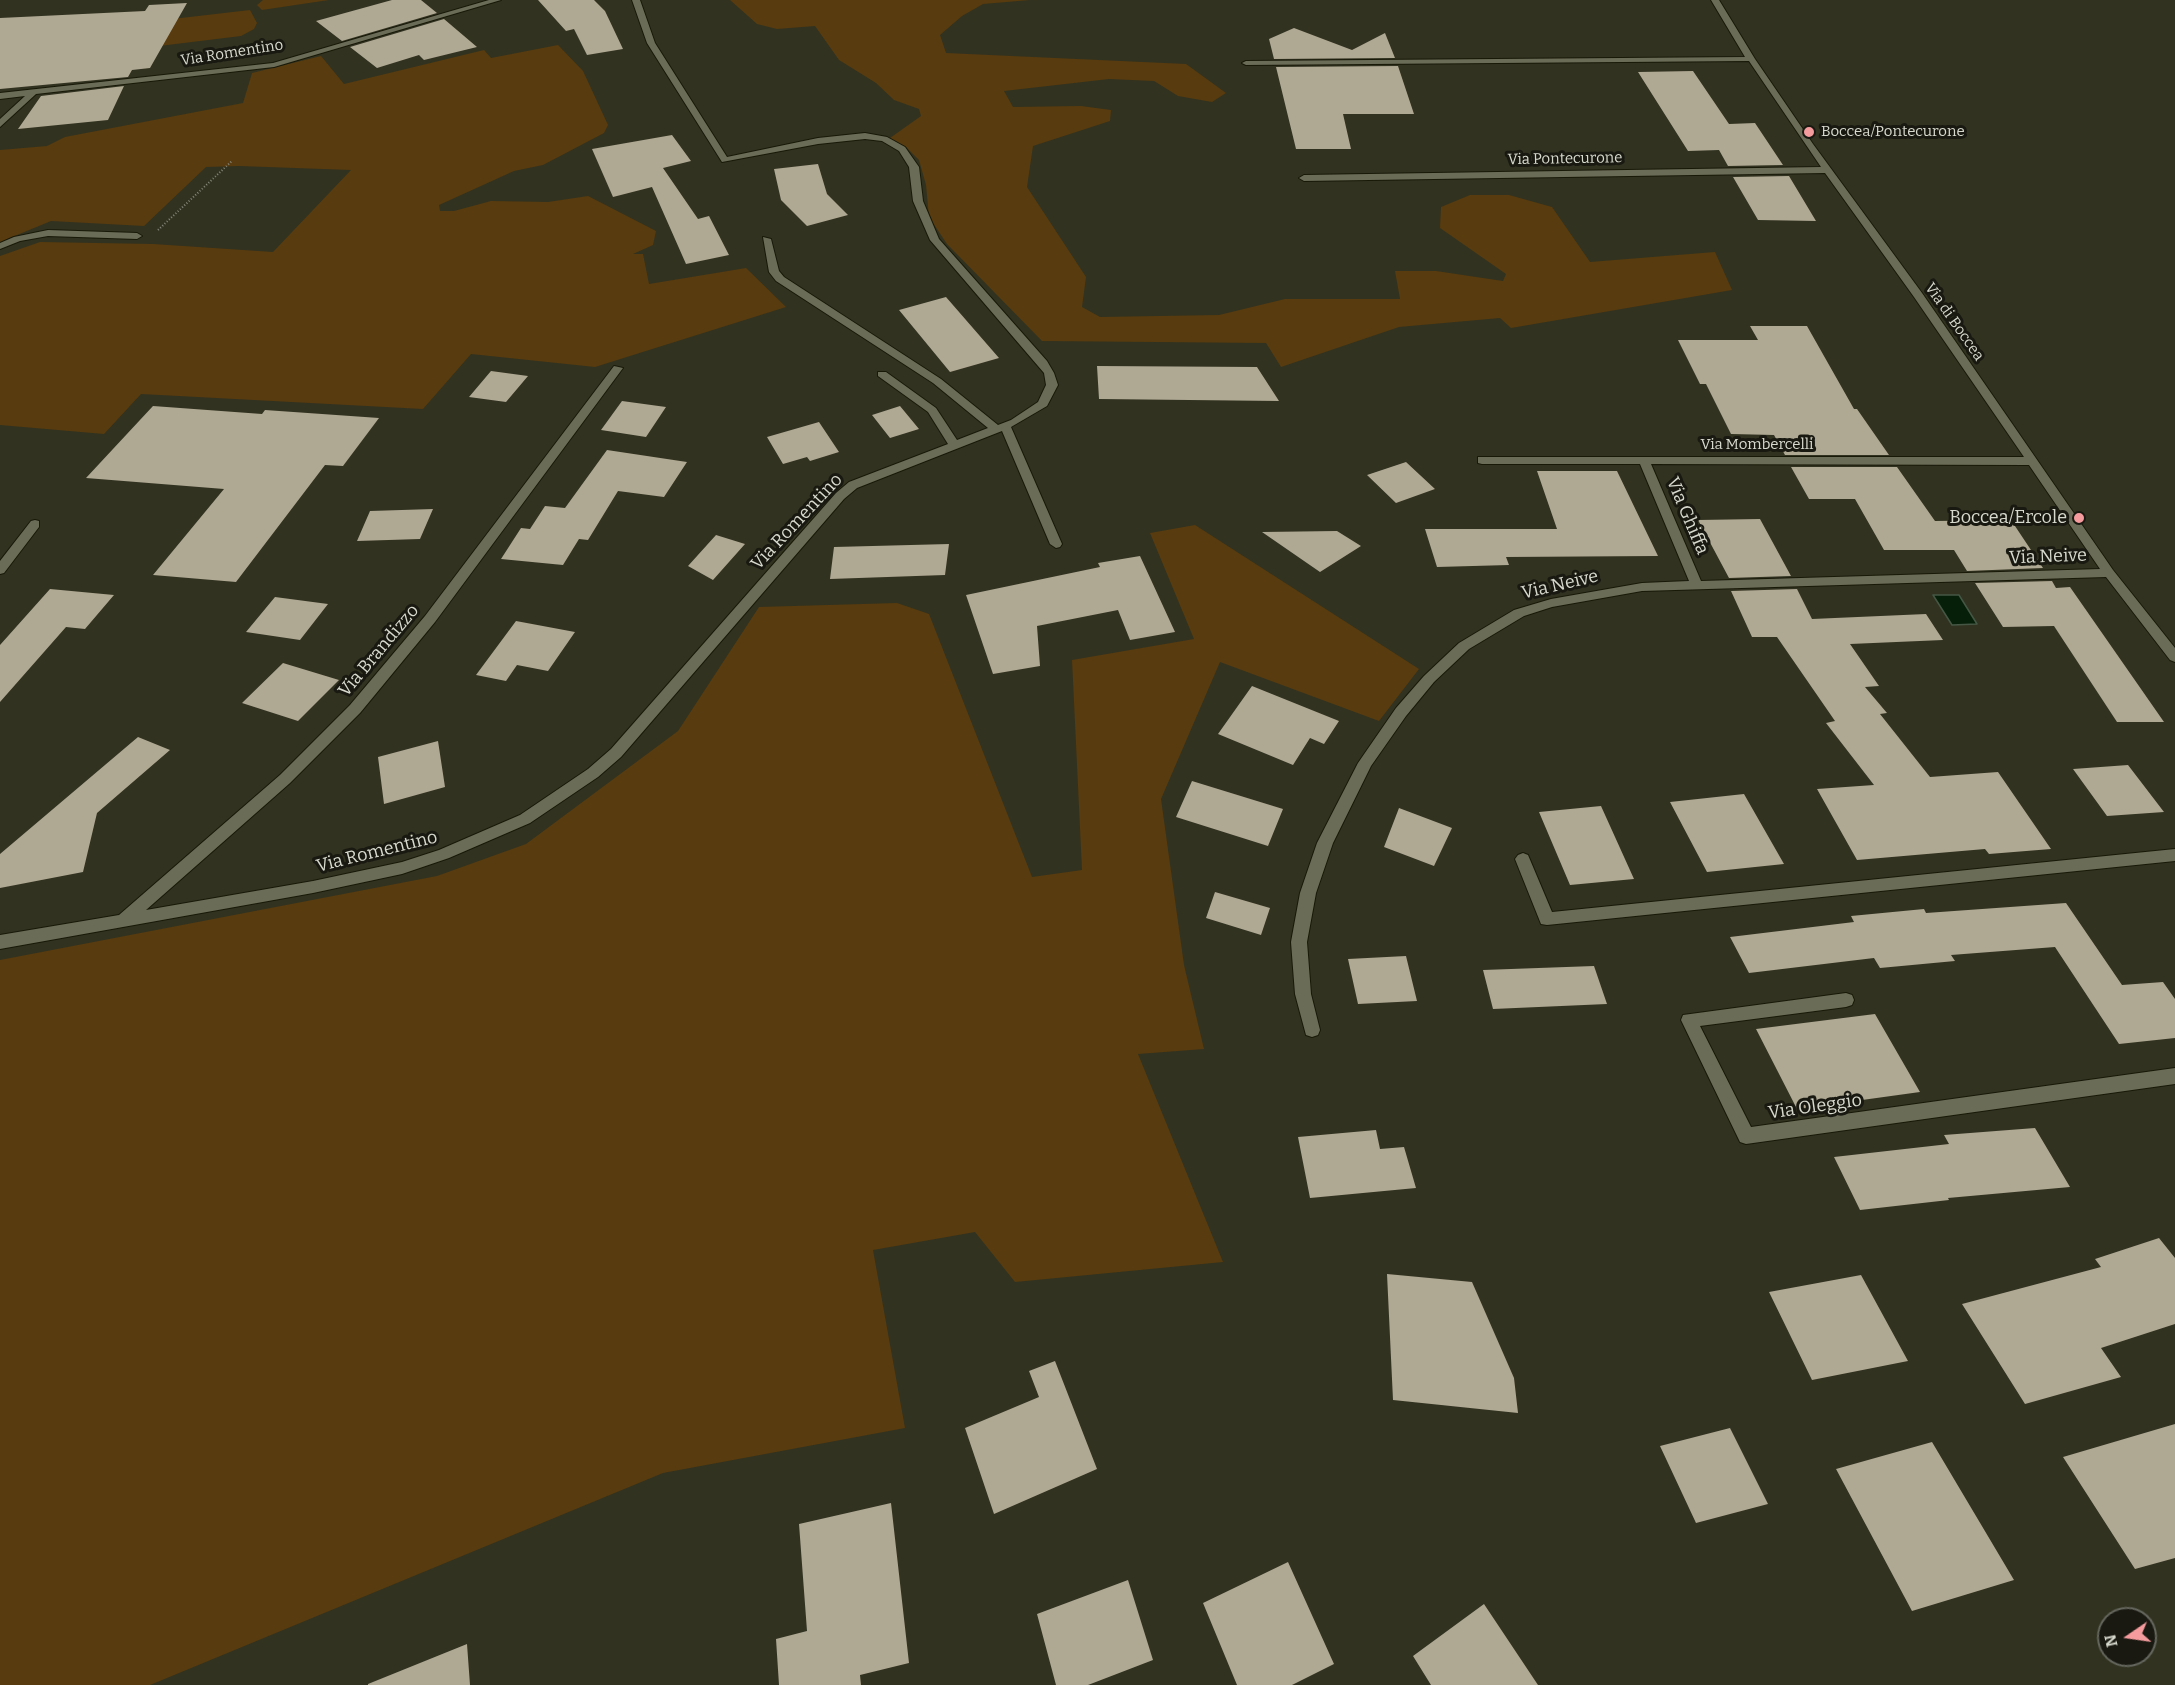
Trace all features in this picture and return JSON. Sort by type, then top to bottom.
[{"type":"street","name":"Via Romentino","points":[[0,96],[274,65],[497,0]]},
{"type":"street","name":"Via Romentino","points":[[0,942],[313,887],[402,868],[444,854],[525,819],[584,780],[616,753],[840,496],[853,485],[954,444],[1001,428],[1043,404],[1052,384],[1049,374],[935,240],[923,218],[918,201],[914,167],[905,153],[884,139],[865,136],[818,141],[725,160],[657,54],[636,0]]},
{"type":"street","name":"Via di Boccea","points":[[1715,0],[1751,59],[1827,170],[2109,573],[2175,657]]},
{"type":"street","points":[[1246,63],[1751,59]]},
{"type":"street","points":[[0,124],[33,93]]},
{"type":"street","name":"Via Pontecurone","points":[[1304,177],[1827,170]]},
{"type":"street","points":[[0,246],[48,232],[137,236]]},
{"type":"street","points":[[766,239],[774,272],[780,279],[938,381],[1001,428],[1056,544]]},
{"type":"street","name":"Via Brandizzo","points":[[125,919],[285,779],[355,709],[430,619],[618,368]]},
{"type":"street","points":[[882,374],[932,410],[954,444]]},
{"type":"street","name":"Via Mombercelli","points":[[1482,460],[2032,461]]},
{"type":"street","name":"Via Ghiffa","points":[[1644,460],[1697,585]]},
{"type":"street","points":[[0,570],[35,524]]},
{"type":"street","name":"Via Neive","points":[[1312,1030],[1299,964],[1299,942],[1308,892],[1325,843],[1365,763],[1429,679],[1464,646],[1520,613],[1580,596],[1641,587],[2109,573]]},
{"type":"street","points":[[1523,859],[1547,919],[2175,855]]},
{"type":"street","name":"Via Oleggio","points":[[1846,1000],[1689,1020],[1746,1136],[2175,1076]]},
{"type":"path","points":[[137,236],[152,233],[165,225],[232,161]]},
{"type":"shaded area","points":[[263,0],[329,0],[262,10],[257,5]]},
{"type":"shaded area","points":[[730,0],[1030,0],[983,4],[962,16],[940,35],[946,53],[1186,64],[1226,93],[1212,102],[1178,96],[1154,81],[1109,79],[1004,91],[1013,107],[1081,106],[1111,110],[1110,121],[1033,146],[1027,187],[1086,277],[1082,307],[1100,317],[1219,315],[1285,299],[1400,299],[1395,271],[1436,271],[1503,281],[1506,274],[1440,228],[1441,207],[1470,195],[1509,195],[1552,207],[1590,262],[1715,252],[1732,290],[1511,328],[1500,318],[1399,327],[1281,367],[1266,343],[1042,341],[947,244],[929,217],[926,185],[919,160],[906,147],[890,138],[921,116],[919,109],[894,100],[876,83],[839,60],[815,26],[777,29],[757,24]]},
{"type":"shaded area","points":[[250,10],[257,23],[254,29],[241,36],[110,52],[129,24]]},
{"type":"shaded area","points":[[558,45],[583,71],[608,125],[604,133],[543,165],[514,171],[439,205],[440,211],[454,211],[491,201],[548,202],[588,196],[656,231],[653,245],[633,254],[643,254],[649,284],[746,268],[786,307],[595,367],[471,354],[423,409],[141,394],[104,434],[0,425],[0,256],[40,242],[153,244],[273,252],[351,170],[206,167],[144,226],[51,221],[0,242],[0,150],[47,146],[65,137],[243,103],[252,73],[321,56],[344,84],[484,50],[491,58]]},
{"type":"shaded area","points":[[1195,525],[1419,669],[1379,721],[1220,662],[1161,799],[1184,965],[1204,1049],[1138,1054],[1223,1262],[1015,1282],[975,1232],[873,1250],[905,1428],[663,1473],[150,1685],[0,1685],[0,960],[437,876],[526,844],[678,731],[759,607],[897,603],[929,614],[1032,877],[1082,870],[1072,660],[1194,639],[1150,533]]},
{"type":"shaded area","points":[[1933,595],[1959,595],[1977,624],[1952,625]]},
{"type":"building","points":[[392,0],[421,0],[437,13],[342,41],[316,21]]},
{"type":"building","points":[[538,0],[594,0],[605,11],[623,49],[587,55],[574,29],[566,31]]},
{"type":"building","points":[[187,3],[150,68],[132,70],[128,77],[0,89],[0,18],[145,11],[149,5]]},
{"type":"building","points":[[444,19],[477,47],[424,60],[419,55],[377,68],[350,47]]},
{"type":"building","points":[[1294,28],[1352,50],[1385,33],[1395,58],[1274,59],[1269,39]]},
{"type":"building","points":[[1398,66],[1414,114],[1343,114],[1351,149],[1296,149],[1276,67]]},
{"type":"building","points":[[1693,71],[1729,124],[1755,123],[1783,165],[1728,166],[1719,150],[1688,151],[1638,72]]},
{"type":"building","points":[[124,86],[108,120],[18,129],[41,96]]},
{"type":"building","points":[[672,135],[691,161],[663,168],[698,219],[709,216],[729,255],[686,264],[652,187],[613,197],[592,149]]},
{"type":"building","points":[[818,164],[827,194],[848,215],[807,226],[781,200],[774,169]]},
{"type":"building","points":[[1789,176],[1816,221],[1758,220],[1733,177]]},
{"type":"building","points":[[946,297],[999,358],[950,372],[899,310]]},
{"type":"building","points":[[1750,326],[1807,326],[1854,409],[1857,409],[1889,455],[1785,455],[1774,435],[1731,434],[1706,384],[1700,384],[1678,340],[1758,340]]},
{"type":"building","points":[[1097,366],[1257,367],[1279,401],[1099,399]]},
{"type":"building","points":[[491,371],[528,376],[506,402],[469,397]]},
{"type":"building","points":[[622,401],[666,407],[646,437],[601,430]]},
{"type":"building","points":[[153,406],[262,414],[265,410],[379,418],[343,466],[325,465],[236,582],[153,575],[224,489],[86,478]]},
{"type":"building","points":[[900,406],[919,429],[890,438],[872,415]]},
{"type":"building","points":[[819,422],[839,452],[810,461],[807,457],[783,464],[767,437]]},
{"type":"building","points":[[607,450],[687,462],[664,497],[618,491],[588,540],[579,539],[563,565],[501,559],[521,528],[530,529],[545,506],[565,508]]},
{"type":"building","points":[[1406,462],[1435,489],[1396,503],[1367,475]]},
{"type":"building","points":[[1791,467],[1897,467],[1935,521],[2011,520],[2043,568],[1967,571],[1954,550],[1884,550],[1855,499],[1809,499]]},
{"type":"building","points":[[1537,471],[1617,471],[1658,556],[1506,557],[1509,565],[1437,567],[1425,529],[1557,529]]},
{"type":"building","points":[[433,509],[420,539],[357,541],[370,511]]},
{"type":"building","points":[[1760,519],[1791,576],[1729,578],[1698,520]]},
{"type":"building","points":[[1337,531],[1361,546],[1320,572],[1262,532]]},
{"type":"building","points":[[716,535],[745,544],[713,580],[688,566]]},
{"type":"building","points":[[949,544],[945,575],[830,579],[834,547]]},
{"type":"building","points":[[1140,556],[1175,632],[1130,640],[1118,610],[1037,626],[1040,666],[993,674],[966,595],[1100,567],[1098,563]]},
{"type":"building","points":[[2052,581],[2056,588],[2070,587],[2164,722],[2117,722],[2054,626],[2003,627],[1975,583]]},
{"type":"building","points":[[50,589],[114,595],[85,629],[66,627],[0,702],[0,645]]},
{"type":"building","points":[[1797,589],[1812,619],[1926,614],[1943,640],[1850,644],[1879,686],[1865,687],[1887,713],[1880,714],[1930,777],[1998,772],[2051,849],[1989,854],[1985,849],[1857,860],[1817,789],[1874,785],[1826,723],[1835,721],[1777,637],[1752,637],[1731,591]]},
{"type":"building","points":[[275,597],[328,604],[300,640],[246,632]]},
{"type":"building","points":[[516,621],[575,632],[548,671],[517,665],[506,681],[476,675]]},
{"type":"building","points":[[283,663],[339,680],[298,721],[242,703]]},
{"type":"building","points":[[1252,686],[1339,721],[1324,744],[1310,738],[1293,765],[1218,734]]},
{"type":"building","points":[[138,737],[170,750],[97,813],[83,872],[0,888],[0,854]]},
{"type":"building","points":[[438,741],[445,787],[384,804],[378,757]]},
{"type":"building","points":[[2128,765],[2164,812],[2107,816],[2073,769]]},
{"type":"building","points":[[1192,781],[1283,809],[1268,846],[1176,817]]},
{"type":"building","points":[[1744,794],[1784,864],[1707,872],[1670,802]]},
{"type":"building","points":[[1601,806],[1634,879],[1570,885],[1539,812]]},
{"type":"building","points":[[1399,808],[1452,828],[1434,866],[1384,847]]},
{"type":"building","points":[[1215,892],[1270,908],[1261,935],[1206,918]]},
{"type":"building","points":[[2066,903],[2122,985],[2163,982],[2175,999],[2175,1038],[2119,1044],[2055,947],[1951,955],[1955,961],[1880,968],[1874,958],[1749,973],[1730,937],[1854,922],[1851,916],[1924,909],[1926,913]]},
{"type":"building","points":[[1406,956],[1417,1001],[1358,1004],[1348,959]]},
{"type":"building","points":[[1594,966],[1607,1004],[1493,1009],[1483,970]]},
{"type":"building","points":[[1875,1014],[1920,1092],[1797,1109],[1756,1029]]},
{"type":"building","points":[[2035,1128],[2070,1187],[1948,1198],[1949,1200],[1860,1210],[1834,1157],[1949,1144],[1944,1135]]},
{"type":"building","points":[[1376,1130],[1380,1149],[1404,1147],[1416,1188],[1310,1198],[1298,1137]]},
{"type":"building","points":[[2159,1238],[2175,1258],[2175,1324],[2101,1348],[2121,1377],[2025,1404],[1962,1304],[2101,1267],[2095,1259]]},
{"type":"building","points":[[1387,1274],[1472,1282],[1514,1378],[1518,1413],[1393,1400]]},
{"type":"building","points":[[1861,1275],[1908,1361],[1812,1380],[1769,1292]]},
{"type":"building","points":[[1055,1361],[1097,1469],[994,1514],[965,1428],[1039,1397],[1029,1371]]},
{"type":"building","points":[[2175,1424],[2175,1558],[2135,1569],[2063,1457]]},
{"type":"building","points":[[1730,1428],[1768,1504],[1696,1523],[1660,1446]]},
{"type":"building","points":[[1932,1442],[2014,1580],[1912,1611],[1836,1469]]},
{"type":"building","points":[[891,1503],[909,1663],[860,1675],[861,1685],[779,1685],[776,1639],[807,1631],[799,1524]]},
{"type":"building","points":[[1288,1562],[1334,1664],[1292,1685],[1237,1685],[1203,1603]]},
{"type":"building","points":[[1128,1580],[1153,1660],[1088,1685],[1056,1685],[1037,1614]]},
{"type":"building","points":[[1484,1604],[1538,1685],[1431,1685],[1413,1656]]},
{"type":"building","points":[[467,1644],[470,1685],[368,1685],[368,1684]]},
{"type":"place","name":"Boccea/Pontecurone","points":[[1809,132]]},
{"type":"place","name":"Boccea/Ercole","points":[[2079,518]]}]
